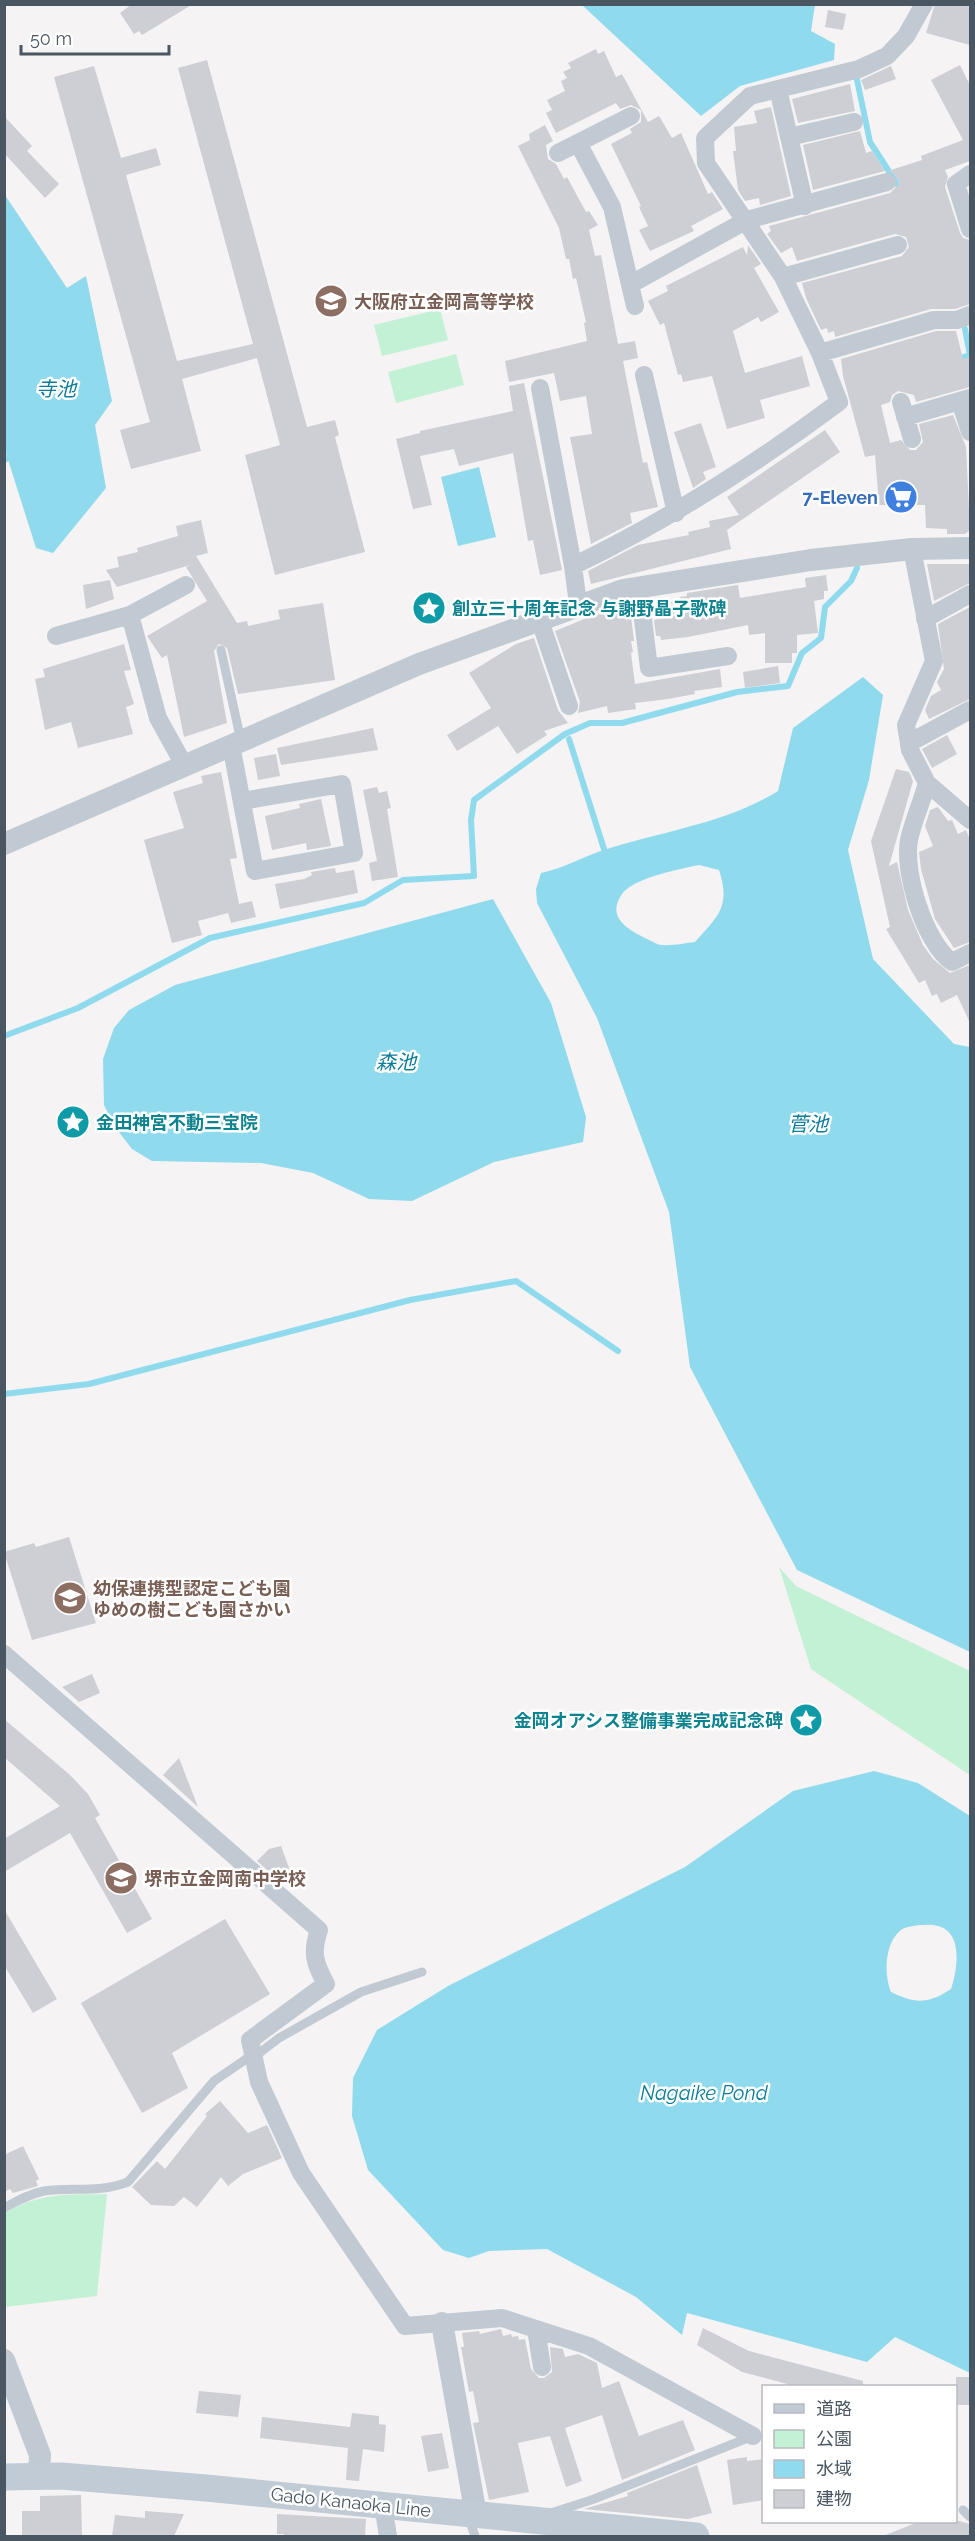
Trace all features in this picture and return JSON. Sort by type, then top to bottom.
[{"type":"main road","name":"Gado Kanaoka Line","points":[[4,2477],[39,2475],[383,2505],[473,2522],[530,2519],[612,2532],[696,2536]]},
{"type":"street","points":[[573,566],[676,513],[768,455],[839,402],[820,353],[783,277],[747,220],[706,163],[705,138],[750,96],[859,69],[887,56],[906,36],[924,4]]},
{"type":"street","points":[[778,89],[805,206]]},
{"type":"street","points":[[558,153],[631,116]]},
{"type":"street","points":[[789,137],[854,122]]},
{"type":"street","points":[[578,143],[612,207],[635,306]]},
{"type":"street","points":[[970,174],[956,184],[970,229]]},
{"type":"street","points":[[631,284],[747,220],[887,182]]},
{"type":"street","points":[[783,277],[898,245]]},
{"type":"street","points":[[820,353],[934,320],[957,320],[970,315]]},
{"type":"street","points":[[644,375],[676,513]]},
{"type":"street","points":[[540,388],[578,604]]},
{"type":"street","points":[[912,439],[903,410],[965,400],[970,432]]},
{"type":"street","points":[[4,844],[419,664],[578,604],[639,587],[811,560],[912,549],[970,548]]},
{"type":"street","points":[[912,549],[934,661],[906,725],[909,743],[927,783],[966,811]]},
{"type":"street","points":[[56,636],[130,615],[186,585]]},
{"type":"street","points":[[639,587],[649,668],[728,656]]},
{"type":"street","points":[[926,620],[970,594]]},
{"type":"street","points":[[130,615],[158,718],[184,765]]},
{"type":"street","points":[[539,618],[569,706]]},
{"type":"street","points":[[909,743],[970,710]]},
{"type":"street","points":[[236,743],[242,801],[255,871],[354,853],[342,784],[242,801]]},
{"type":"street","points":[[927,783],[909,841],[909,864],[920,912],[941,954],[952,962],[970,953]]},
{"type":"street","points":[[4,1654],[319,1930],[313,1947],[315,1965],[326,1984],[250,2040],[253,2056],[259,2082],[301,2174],[405,2326],[502,2318],[589,2346],[753,2436]]},
{"type":"street","points":[[442,2323],[473,2522]]},
{"type":"street","points":[[536,2329],[542,2367]]},
{"type":"street","points":[[4,2360],[40,2455],[39,2475]]},
{"type":"street","points":[[383,2505],[388,2536]]},
{"type":"lane","points":[[221,650],[236,743]]},
{"type":"lane","points":[[4,2208],[25,2196],[44,2191],[111,2189],[128,2182],[214,2081],[279,2038],[361,1992],[422,1972]]},
{"type":"lane","points":[[530,2519],[594,2499],[753,2436]]},
{"type":"green space","points":[[440,309],[448,340],[382,356],[374,325]]},
{"type":"green space","points":[[456,354],[464,385],[396,403],[388,372]]},
{"type":"green space","points":[[779,1567],[796,1586],[970,1671],[970,1775],[811,1669]]},
{"type":"green space","points":[[107,2194],[97,2296],[5,2307],[4,2213],[42,2198]]},
{"type":"water","points":[[582,5],[815,5],[811,31],[835,44],[834,60],[740,86],[701,116]]},
{"type":"water","name":"寺池","points":[[5,195],[67,288],[86,276],[112,401],[95,425],[106,488],[53,553],[36,548],[5,450]]},
{"type":"water","points":[[479,467],[496,537],[458,546],[441,477]]},
{"type":"water","name":"菅池","points":[[863,677],[883,695],[869,780],[848,850],[873,959],[954,1044],[970,1047],[970,1652],[797,1570],[690,1367],[669,1212],[597,1018],[537,903],[536,889],[541,873],[607,849],[717,819],[778,791],[793,728]],"holes":[[[699,865],[719,870],[724,893],[723,902],[716,918],[695,942],[658,944],[632,931],[618,916],[616,909],[622,894],[636,883]]]},
{"type":"water","name":"森池","points":[[493,899],[551,1003],[586,1117],[583,1142],[494,1162],[412,1201],[369,1199],[313,1173],[261,1163],[152,1161],[132,1149],[115,1127],[104,1105],[103,1059],[114,1028],[129,1010],[175,985]]},
{"type":"water","name":"Nagaike Pond","points":[[874,1771],[918,1783],[970,1816],[970,2373],[895,2337],[867,2362],[687,2313],[682,2335],[636,2297],[547,2249],[489,2251],[469,2258],[443,2250],[368,2170],[352,2116],[353,2078],[377,2030],[448,1986],[685,1867],[793,1791]],"holes":[[[936,1925],[946,1930],[952,1936],[957,1953],[951,1989],[922,2001],[908,1999],[891,1992],[887,1977],[887,1960],[895,1936],[905,1928]]]},
{"type":"building","points":[[132,4],[193,4],[142,35],[139,31],[134,34],[120,13]]},
{"type":"building","points":[[935,4],[970,4],[970,45],[926,33]]},
{"type":"building","points":[[828,10],[846,14],[843,30],[825,27]]},
{"type":"building","points":[[596,49],[598,54],[604,51],[616,77],[622,74],[648,122],[659,116],[672,138],[681,133],[708,194],[712,192],[723,209],[691,226],[694,231],[650,251],[639,230],[648,226],[639,207],[641,206],[611,144],[632,133],[630,129],[641,122],[641,110],[631,105],[620,109],[616,103],[556,133],[546,113],[552,110],[547,100],[565,91],[561,81],[567,78],[563,72],[571,68],[568,63]]},
{"type":"building","points":[[207,60],[307,427],[335,420],[339,435],[335,437],[365,552],[275,575],[245,455],[280,445],[257,358],[182,379],[201,451],[131,469],[120,430],[150,422],[54,77],[94,66],[121,158],[156,148],[161,165],[126,175],[177,361],[253,344],[178,68]]},
{"type":"building","points":[[960,65],[970,85],[970,161],[945,170],[948,177],[945,187],[960,233],[963,238],[970,240],[970,304],[955,309],[931,309],[835,337],[834,331],[828,333],[827,328],[821,330],[806,298],[802,283],[902,256],[909,247],[906,237],[895,234],[797,261],[792,247],[781,253],[767,234],[771,231],[769,226],[890,193],[898,185],[898,180],[888,171],[922,160],[921,156],[963,140],[931,80]]},
{"type":"building","points":[[891,66],[896,79],[865,90],[861,80]]},
{"type":"building","points":[[850,84],[855,111],[798,123],[792,99]]},
{"type":"building","points":[[771,107],[791,196],[760,205],[759,198],[745,201],[738,190],[733,151],[736,151],[734,127],[757,123],[754,111]]},
{"type":"building","points":[[4,116],[32,146],[27,151],[59,184],[45,198],[4,153]]},
{"type":"building","points":[[545,125],[553,141],[546,145],[548,159],[556,164],[564,179],[567,177],[586,212],[589,211],[598,225],[589,230],[595,256],[601,255],[618,344],[635,341],[638,358],[623,361],[643,463],[647,462],[658,507],[630,513],[632,523],[591,544],[570,437],[592,434],[586,396],[560,401],[554,373],[509,382],[505,361],[587,341],[584,323],[586,322],[576,278],[573,279],[569,259],[566,259],[559,228],[518,146],[530,140],[529,134]]},
{"type":"building","points":[[860,131],[866,153],[872,151],[885,171],[813,190],[803,145]]},
{"type":"building","points":[[748,245],[761,264],[754,268],[779,312],[761,322],[758,317],[733,331],[745,373],[802,356],[810,386],[760,400],[765,418],[727,429],[712,376],[683,382],[681,374],[678,375],[664,323],[660,325],[648,301],[668,291],[666,286],[743,247],[747,255]]},
{"type":"building","points":[[936,331],[956,331],[963,359],[970,357],[970,387],[916,402],[914,395],[898,391],[892,395],[890,402],[881,405],[890,443],[901,440],[910,450],[916,450],[923,442],[919,424],[953,415],[966,447],[970,530],[965,534],[947,534],[947,529],[926,528],[925,505],[879,505],[875,455],[865,457],[843,376],[841,359]]},
{"type":"building","points":[[524,383],[562,570],[540,575],[533,540],[528,541],[513,453],[459,466],[454,449],[420,456],[432,505],[413,509],[396,439],[420,433],[420,431],[513,411],[509,386]]},
{"type":"building","points":[[701,423],[716,467],[703,472],[706,479],[693,488],[674,432]]},
{"type":"building","points":[[825,430],[840,452],[727,530],[731,549],[591,584],[588,571],[638,545],[689,535],[688,532],[710,527],[709,521],[739,515],[727,497]]},
{"type":"building","points":[[201,520],[208,553],[196,556],[237,623],[247,621],[248,626],[280,619],[278,610],[323,603],[335,680],[238,694],[227,648],[219,644],[214,651],[227,723],[184,737],[167,655],[162,658],[147,636],[207,601],[186,567],[190,565],[117,587],[106,570],[119,567],[117,557],[138,552],[137,548],[178,536],[176,526]]},
{"type":"building","points":[[927,564],[970,564],[970,583],[934,601]]},
{"type":"building","points":[[826,575],[828,591],[824,591],[824,599],[814,601],[818,633],[797,635],[797,653],[792,653],[792,663],[765,663],[765,633],[749,635],[748,625],[688,637],[661,640],[660,636],[656,636],[654,620],[674,616],[671,602],[680,600],[680,597],[687,596],[687,593],[738,585],[740,598],[806,587],[805,578]]},
{"type":"building","points":[[110,580],[114,599],[86,609],[83,585]]},
{"type":"building","points":[[970,607],[970,699],[929,719],[925,710],[931,696],[941,690],[937,682],[944,669],[938,624]]},
{"type":"building","points":[[630,608],[634,641],[631,641],[633,652],[631,653],[635,684],[720,669],[722,687],[694,691],[695,694],[668,699],[635,703],[636,709],[608,713],[607,706],[578,713],[580,702],[555,631],[599,613]]},
{"type":"building","points":[[534,638],[558,710],[568,723],[544,731],[547,735],[517,754],[498,726],[457,751],[447,735],[491,708],[469,673],[516,644]]},
{"type":"building","points":[[124,644],[131,670],[124,671],[134,704],[126,707],[133,734],[78,748],[71,722],[45,730],[35,679],[45,677],[43,669]]},
{"type":"building","points":[[778,666],[780,683],[745,688],[743,672]]},
{"type":"building","points":[[373,728],[378,750],[281,765],[277,748]]},
{"type":"building","points":[[947,735],[957,754],[932,768],[922,749]]},
{"type":"building","points":[[276,754],[280,776],[258,780],[254,758]]},
{"type":"building","points":[[896,769],[909,772],[913,781],[889,866],[897,862],[908,910],[923,945],[933,959],[950,973],[970,965],[970,1023],[957,995],[941,1003],[937,994],[932,996],[925,980],[919,983],[886,929],[890,927],[871,841]]},
{"type":"building","points":[[221,772],[237,858],[230,859],[239,904],[252,901],[256,917],[231,923],[228,913],[198,921],[202,935],[172,943],[144,840],[184,828],[173,792],[203,783],[201,776]]},
{"type":"building","points":[[377,787],[379,793],[387,791],[391,808],[387,809],[398,877],[372,881],[369,863],[377,861],[363,790]]},
{"type":"building","points":[[321,799],[331,846],[307,850],[306,843],[272,850],[265,816],[300,808],[299,804]]},
{"type":"building","points":[[938,807],[948,821],[952,820],[958,834],[966,830],[970,840],[970,942],[954,948],[935,919],[921,869],[919,852],[933,846],[925,826],[930,810]]},
{"type":"building","points":[[335,868],[336,873],[354,870],[358,893],[280,909],[275,884],[304,879],[312,875],[311,872]]},
{"type":"building","points":[[69,1537],[96,1623],[32,1640],[4,1552],[34,1543],[36,1547]]},
{"type":"building","points":[[92,1674],[100,1693],[79,1702],[62,1687]]},
{"type":"building","points":[[4,1719],[70,1775],[88,1794],[100,1815],[95,1818],[152,1919],[127,1933],[70,1833],[4,1872],[4,1839],[60,1806],[4,1757]]},
{"type":"building","points":[[179,1758],[198,1807],[163,1775]]},
{"type":"building","points":[[281,1846],[291,1873],[283,1884],[257,1861],[269,1849]]},
{"type":"building","points":[[4,1909],[57,1999],[33,2013],[4,1965]]},
{"type":"building","points":[[225,1919],[270,1994],[172,2053],[188,2088],[142,2113],[81,2003]]},
{"type":"building","points":[[220,2101],[248,2133],[267,2125],[282,2158],[243,2174],[228,2186],[221,2177],[197,2207],[184,2197],[174,2206],[151,2205],[132,2187],[157,2161],[165,2169],[207,2116],[205,2114]]},
{"type":"building","points":[[23,2146],[39,2179],[36,2181],[38,2186],[13,2193],[10,2189],[4,2192],[4,2155]]},
{"type":"building","points":[[703,2328],[749,2351],[863,2381],[863,2385],[791,2385],[742,2372],[697,2345]]},
{"type":"building","points":[[501,2329],[503,2336],[511,2334],[512,2337],[518,2336],[519,2340],[525,2339],[531,2369],[539,2378],[544,2378],[552,2372],[550,2347],[563,2349],[565,2357],[578,2354],[597,2363],[602,2388],[619,2381],[639,2436],[683,2420],[695,2450],[622,2480],[602,2415],[565,2428],[582,2481],[566,2487],[550,2436],[518,2443],[529,2492],[489,2500],[473,2423],[479,2422],[473,2391],[469,2392],[461,2347],[464,2347],[462,2333],[479,2331],[480,2334]]},
{"type":"building","points":[[956,2377],[970,2377],[970,2405],[957,2405]]},
{"type":"building","points":[[199,2391],[241,2395],[238,2417],[196,2413]]},
{"type":"building","points":[[352,2413],[379,2416],[379,2424],[386,2425],[384,2452],[363,2449],[359,2481],[346,2480],[348,2448],[260,2438],[262,2417],[350,2427]]},
{"type":"building","points":[[442,2433],[449,2468],[428,2472],[421,2436]]},
{"type":"building","points":[[747,2457],[747,2461],[762,2459],[762,2500],[733,2505],[727,2460]]},
{"type":"building","points":[[697,2465],[712,2513],[688,2519],[584,2509],[628,2496],[627,2493]]},
{"type":"building","points":[[81,2495],[82,2536],[22,2536],[22,2511],[40,2511],[40,2496]]},
{"type":"building","points":[[145,2511],[184,2514],[174,2536],[112,2536],[115,2515],[145,2518]]},
{"type":"building","points":[[277,2514],[366,2519],[365,2536],[284,2536],[284,2534],[277,2534]]},
{"type":"building","points":[[957,2520],[970,2524],[970,2536],[883,2536],[916,2523],[957,2523]]},
{"type":"waterway","points":[[856,75],[870,142],[901,190]]},
{"type":"waterway","points":[[965,329],[970,355]]},
{"type":"waterway","points":[[957,359],[970,355]]},
{"type":"waterway","points":[[4,460],[8,458]]},
{"type":"waterway","points":[[4,1036],[78,1008],[210,938],[364,903],[403,880],[474,876],[471,820],[474,800],[565,734],[590,723],[622,723],[737,692],[788,686],[802,653],[821,638],[825,607],[851,581],[857,568]]},
{"type":"waterway","points":[[569,739],[604,849]]},
{"type":"waterway","points":[[4,1394],[89,1384],[410,1300],[516,1281],[618,1351]]},
{"type":"place","name":"大阪府立金岡高等学校","points":[[331,301]]},
{"type":"place","name":"7-Eleven","points":[[901,497]]},
{"type":"place","name":"創立三十周年記念 与謝野晶子歌碑","points":[[429,608]]},
{"type":"place","name":"金田神宮不動三宝院","points":[[73,1122]]},
{"type":"place","name":"幼保連携型認定こども園 ゆめの樹こども園さかい","points":[[70,1598]]},
{"type":"place","name":"金岡オアシス整備事業完成記念碑","points":[[806,1720]]},
{"type":"place","name":"堺市立金岡南中学校","points":[[121,1878]]}]
